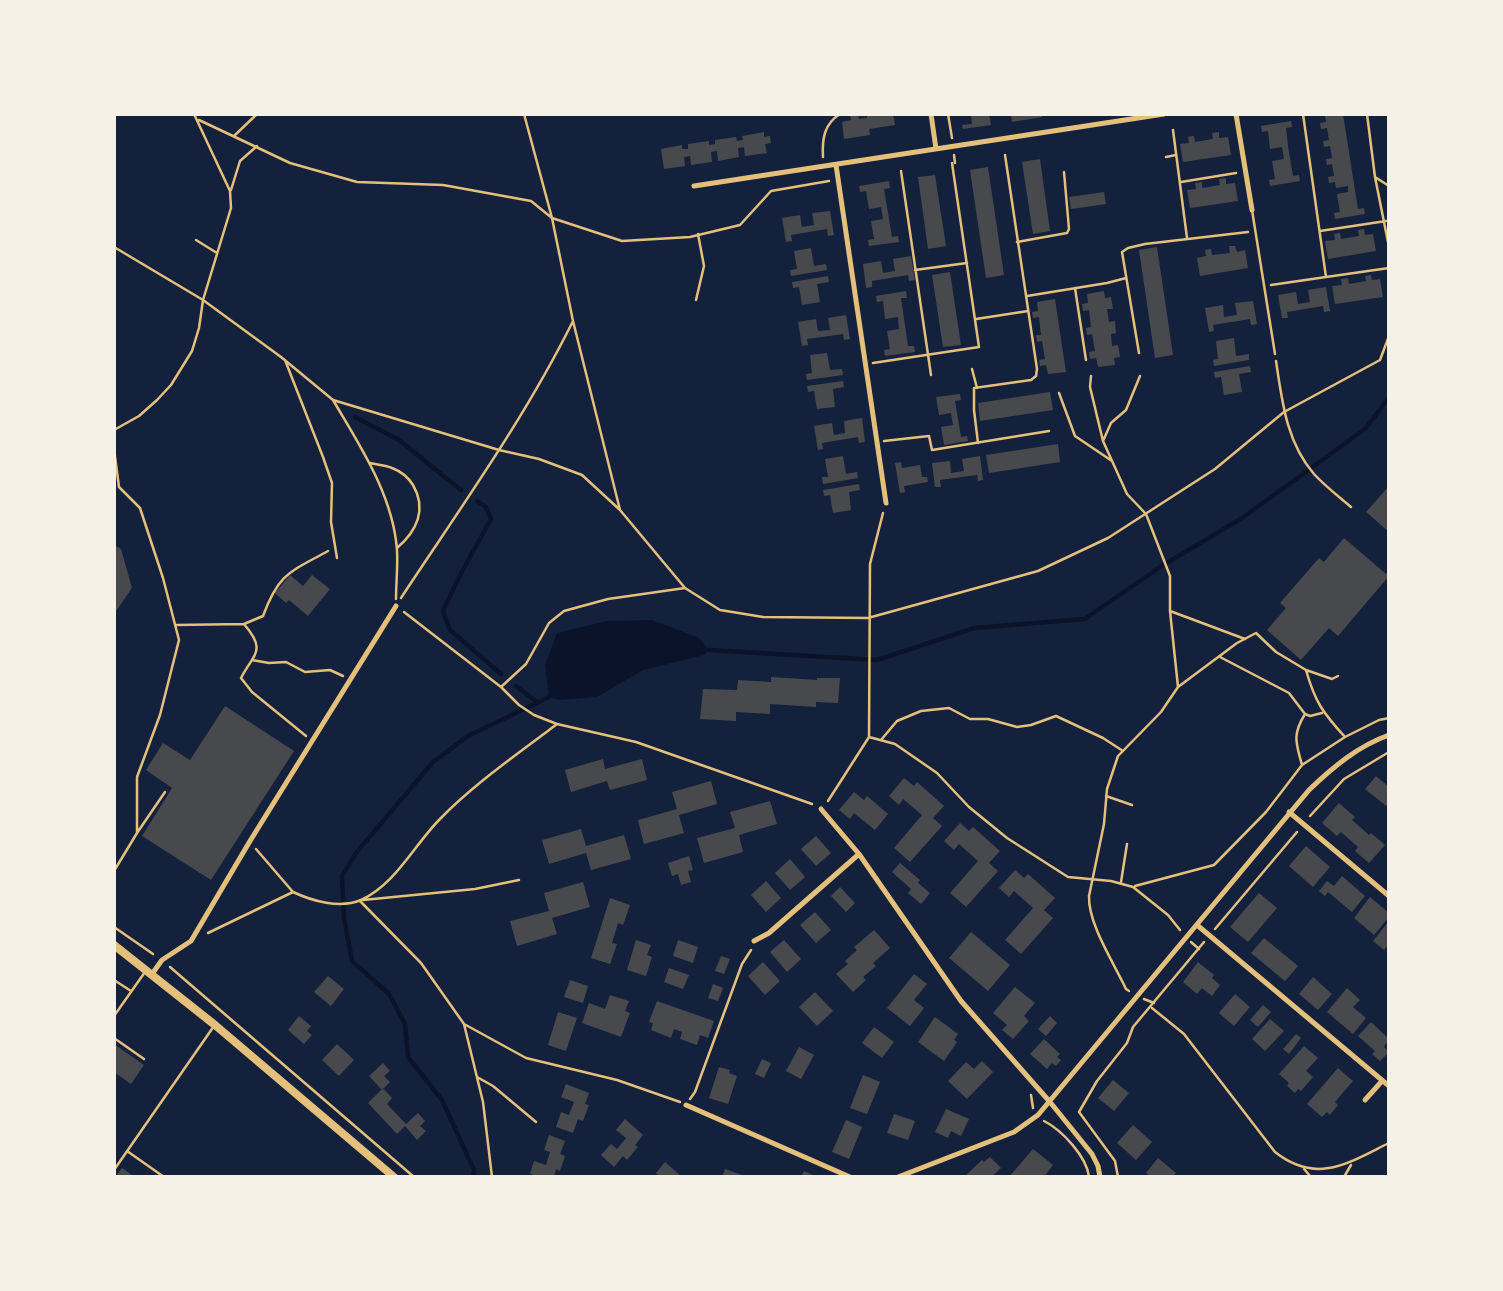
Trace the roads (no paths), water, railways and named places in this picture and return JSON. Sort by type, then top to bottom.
[{"type":"main road","points":[[114,945],[215,1024],[394,1177]]},
{"type":"street","points":[[931,114],[936,149]]},
{"type":"street","points":[[694,186],[1164,114]]},
{"type":"street","points":[[1236,114],[1252,209]]},
{"type":"street","points":[[836,165],[886,503]]},
{"type":"street","points":[[149,972],[191,941],[396,606]]},
{"type":"street","points":[[898,1177],[1014,1132],[1038,1115],[1289,812],[1329,770],[1365,746],[1389,735]]},
{"type":"street","points":[[821,809],[859,854],[961,1001],[1092,1154],[1100,1177]]},
{"type":"street","points":[[1289,812],[1389,896]]},
{"type":"street","points":[[754,941],[769,933],[859,854]]},
{"type":"street","points":[[1197,925],[1389,1086]]},
{"type":"street","points":[[1365,1100],[1382,1081]]},
{"type":"street","points":[[686,1105],[850,1177]]},
{"type":"lane","points":[[1252,209],[1275,354]]},
{"type":"lane","points":[[114,1016],[131,991],[149,972]]},
{"type":"lane","points":[[114,980],[131,991]]},
{"type":"lane","points":[[114,1170],[215,1024]]},
{"type":"lane","points":[[114,1038],[144,1059]]},
{"type":"lane","points":[[127,1151],[164,1177]]},
{"type":"water","points":[[652,620],[699,638],[709,650],[704,655],[643,670],[597,697],[559,700],[549,697],[545,665],[557,633],[607,621]]},
{"type":"waterway","points":[[709,650],[877,660],[974,628],[1085,619],[1160,567],[1242,518],[1310,469],[1366,428],[1389,397]]},
{"type":"waterway","points":[[355,417],[399,440],[461,490]]},
{"type":"waterway","points":[[477,501],[486,507],[491,519],[443,611],[450,630],[501,674]]},
{"type":"waterway","points":[[516,686],[537,702]]},
{"type":"waterway","points":[[473,1177],[474,1170],[442,1100],[408,1057],[405,1024],[389,994],[352,961],[344,918],[342,876],[356,853],[433,762],[468,736],[549,697]]}]
